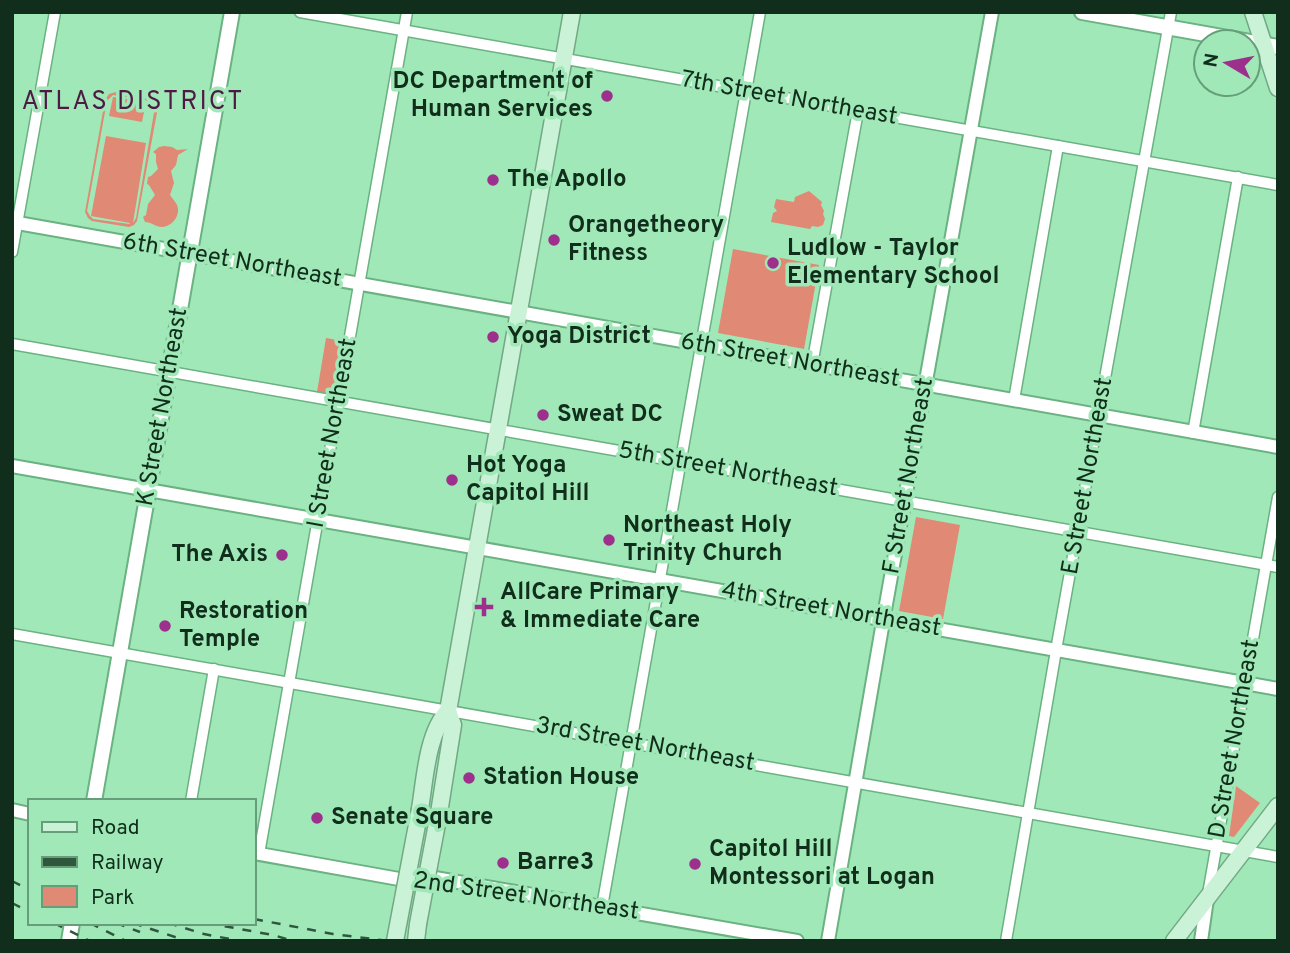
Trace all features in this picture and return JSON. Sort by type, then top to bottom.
[{"type":"main road","name":"K Street Northeast","points":[[94,799],[232,12]]},
{"type":"main road","points":[[395,941],[431,745],[438,722],[447,711],[572,12]]},
{"type":"main road","points":[[1082,12],[1271,46]]},
{"type":"main road","points":[[1253,12],[1271,46],[1278,88]]},
{"type":"main road","points":[[416,941],[453,725],[447,711]]},
{"type":"main road","points":[[1174,941],[1278,806]]},
{"type":"street","points":[[12,252],[15,223],[55,12]]},
{"type":"street","name":"7th Street Northeast","points":[[300,12],[1278,185]]},
{"type":"street","name":"I Street Northeast","points":[[256,854],[289,682],[407,12]]},
{"type":"street","points":[[603,907],[760,12]]},
{"type":"street","name":"F Street Northeast","points":[[828,941],[992,12]]},
{"type":"street","name":"E Street Northeast","points":[[1006,941],[1171,12]]},
{"type":"street","points":[[812,365],[858,111]]},
{"type":"street","points":[[1013,400],[1059,146]]},
{"type":"street","points":[[1193,433],[1238,177]]},
{"type":"street","name":"6th Street Northeast","points":[[15,223],[1278,447]]},
{"type":"street","name":"5th Street Northeast","points":[[12,344],[1278,568]]},
{"type":"street","name":"4th Street Northeast","points":[[12,466],[1278,689]]},
{"type":"street","name":"D Street Northeast","points":[[1201,941],[1278,497]]},
{"type":"street","name":"3rd Street Northeast","points":[[12,634],[1278,857]]},
{"type":"street","points":[[191,799],[214,669]]},
{"type":"street","name":"2nd Street Northeast","points":[[256,854],[399,879],[435,878],[797,941]]},
{"type":"green space","points":[[116,92],[139,96],[150,100],[158,107],[137,221],[129,227],[92,221],[85,212],[105,100],[109,94]],"holes":[[[113,95],[150,101],[155,107],[136,218],[133,223],[146,143],[106,136],[91,216],[130,223],[93,219],[87,211],[107,101]]]},
{"type":"green space","points":[[113,97],[146,102],[142,122],[109,116]]},
{"type":"green space","points":[[164,146],[177,150],[188,149],[178,155],[176,165],[171,171],[174,183],[170,195],[177,205],[177,216],[170,225],[162,227],[145,222],[143,217],[155,195],[147,184],[148,177],[158,169],[156,154],[153,152]]},
{"type":"green space","points":[[809,191],[822,202],[825,219],[823,225],[812,226],[810,229],[771,222],[773,213],[777,211],[774,207],[776,199],[794,202],[795,197]]},
{"type":"green space","points":[[733,249],[819,265],[804,349],[718,333]]},
{"type":"green space","points":[[326,338],[343,341],[334,391],[330,394],[317,392]]},
{"type":"green space","points":[[916,517],[960,525],[943,619],[899,611]]},
{"type":"green space","points":[[1236,786],[1260,803],[1234,837],[1229,836]]},
{"type":"railway","points":[[12,881],[28,889]]},
{"type":"railway","points":[[12,903],[28,911]]},
{"type":"railway","points":[[256,919],[389,941]]},
{"type":"railway","points":[[58,925],[90,941]]},
{"type":"railway","points":[[94,925],[126,941]]},
{"type":"railway","points":[[121,925],[140,932]]},
{"type":"railway","points":[[139,925],[187,941]]},
{"type":"railway","points":[[175,925],[240,941]]},
{"type":"railway","points":[[218,925],[293,941]]},
{"type":"place","name":"DC Department of Human Services","points":[[607,96]]},
{"type":"place","name":"The Apollo","points":[[493,180]]},
{"type":"place","name":"Orangetheory Fitness","points":[[554,240]]},
{"type":"place","name":"Ludlow - Taylor Elementary School","points":[[773,263]]},
{"type":"place","name":"Yoga District","points":[[493,337]]},
{"type":"place","name":"Sweat DC","points":[[543,415]]},
{"type":"place","name":"Hot Yoga Capitol Hill","points":[[452,480]]},
{"type":"place","name":"Northeast Holy Trinity Church","points":[[609,540]]},
{"type":"place","name":"The Axis","points":[[282,555]]},
{"type":"place","name":"AllCare Primary & Immediate Care","points":[[484,607]]},
{"type":"place","name":"Restoration Temple","points":[[165,626]]},
{"type":"place","name":"Station House","points":[[469,778]]},
{"type":"place","name":"Senate Square","points":[[317,818]]},
{"type":"place","name":"Barre3","points":[[503,863]]},
{"type":"place","name":"Capitol Hill Montessori at Logan","points":[[695,864]]},
{"type":"district","name":"ATLAS DISTRICT","points":[[133,102]]}]
